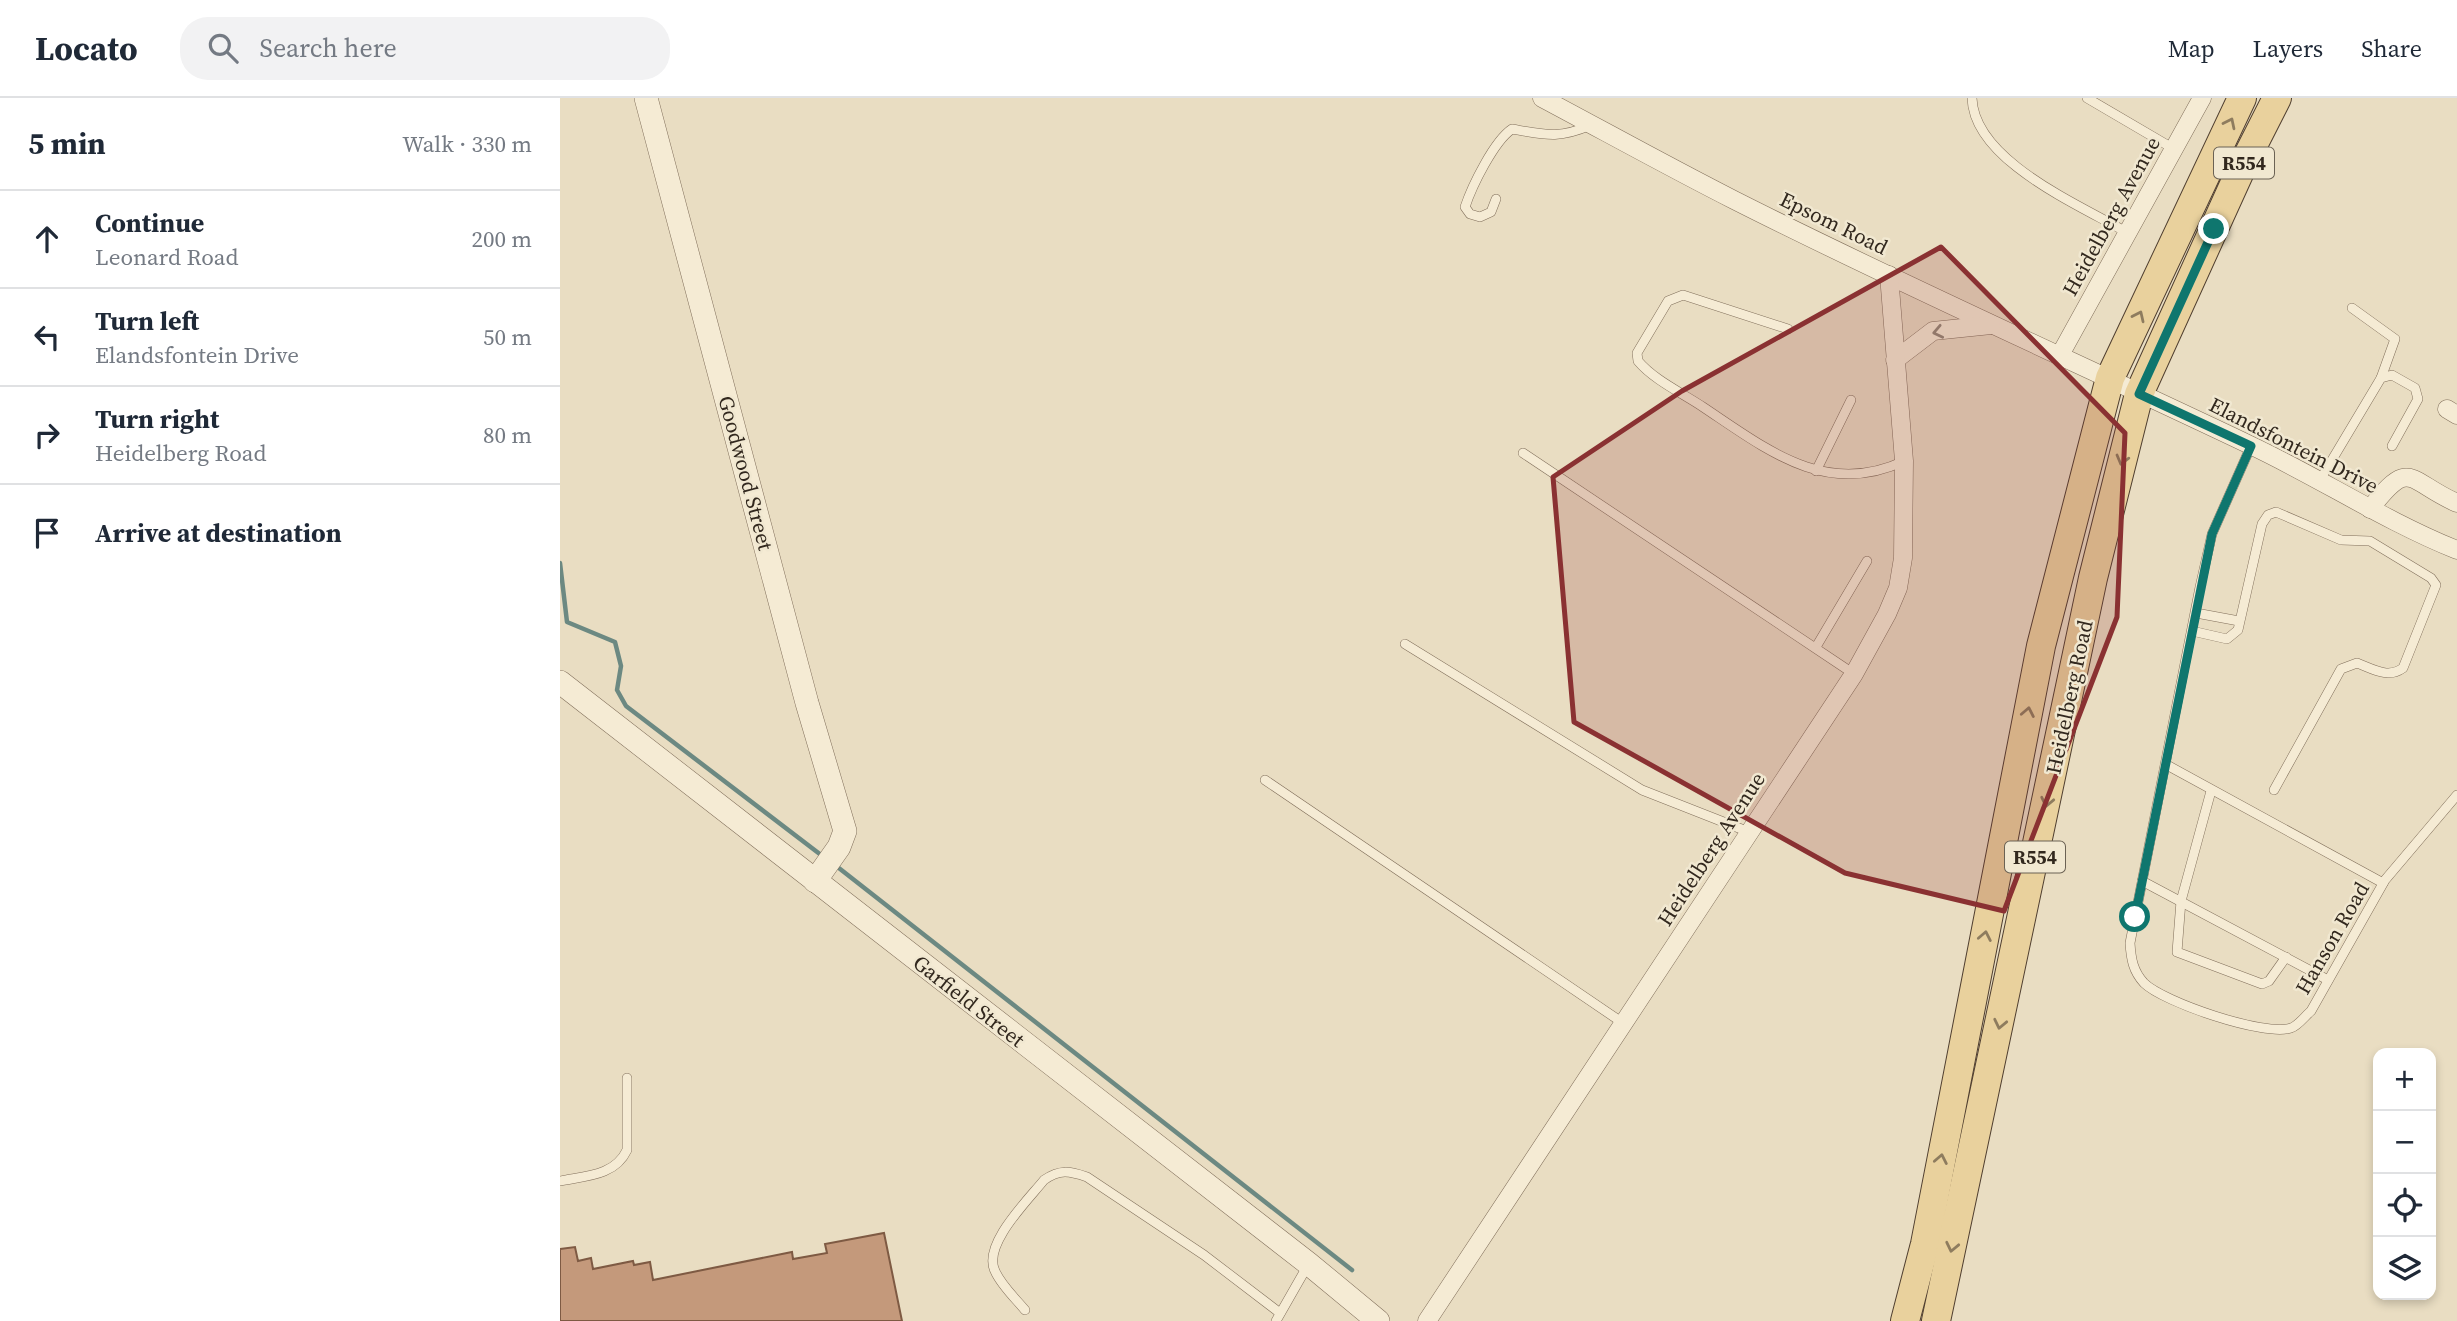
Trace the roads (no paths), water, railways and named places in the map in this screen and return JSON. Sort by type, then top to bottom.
[{"type":"main road","name":"Heidelberg Road","points":[[1905,1321],[1925,1244],[2041,646],[2110,379],[2242,98]]},
{"type":"main road","name":"Heidelberg Road","points":[[1936,1321],[2093,578],[2139,394],[2242,167],[2277,98]]},
{"type":"main road","points":[[1895,1321],[1925,1244]]},
{"type":"street","name":"Goodwood Street","points":[[646,98],[807,703],[841,810],[845,831],[839,847],[815,881]]},
{"type":"street","name":"Epsom Road","points":[[1542,98],[1733,199],[1991,325],[2110,379]]},
{"type":"street","name":"Heidelberg Avenue","points":[[2060,355],[2202,98]]},
{"type":"street","name":"Heidelberg Avenue","points":[[1427,1321],[1854,674],[1898,588],[1903,558],[1904,461],[1889,275]]},
{"type":"street","points":[[1895,360],[1933,331],[1991,325]]},
{"type":"street","name":"Elandsfontein Drive","points":[[2110,379],[2320,480],[2402,528],[2457,550]]},
{"type":"street","points":[[2370,509],[2391,482],[2402,476],[2411,477],[2457,503]]},
{"type":"street","name":"Garfield Street","points":[[560,682],[1309,1264],[1378,1321]]},
{"type":"lane","points":[[1972,98],[1974,117],[1986,139],[2022,171],[2128,233]]},
{"type":"lane","points":[[2087,98],[2174,149]]},
{"type":"lane","points":[[1496,199],[1491,212],[1480,217],[1470,214],[1465,207],[1472,189],[1503,135],[1512,128],[1553,137],[1568,135],[1593,125]]},
{"type":"lane","points":[[1788,329],[1683,295],[1674,296],[1668,301],[1637,354],[1638,361],[1780,458],[1816,471],[1855,474],[1886,469],[1904,461]]},
{"type":"lane","points":[[2320,480],[2381,378],[2395,339],[2352,308]]},
{"type":"lane","points":[[2381,378],[2392,375],[2418,393],[2418,399],[2392,446]]},
{"type":"lane","points":[[1816,471],[1851,400]]},
{"type":"lane","points":[[2251,446],[2212,534],[2143,881],[2328,980]]},
{"type":"lane","points":[[1523,453],[1854,674]]},
{"type":"lane","points":[[2192,631],[2227,639],[2238,630],[2262,524],[2268,515],[2276,512],[2341,541],[2370,541],[2431,578],[2436,585],[2403,668],[2395,674],[2386,674],[2357,663],[2341,669],[2274,790]]},
{"type":"lane","points":[[1816,647],[1867,561]]},
{"type":"lane","points":[[2196,613],[2239,621]]},
{"type":"lane","points":[[1405,643],[1642,790],[1749,832]]},
{"type":"lane","points":[[2167,765],[2383,883]]},
{"type":"lane","points":[[1265,780],[1623,1023]]},
{"type":"lane","points":[[2211,791],[2180,901],[2177,951],[2262,984],[2269,981],[2286,957]]},
{"type":"lane","name":"Hanson Road","points":[[2143,881],[2130,943],[2131,961],[2136,973],[2146,985],[2164,995],[2250,1028],[2269,1031],[2293,1028],[2311,1011],[2383,883],[2457,795]]},
{"type":"lane","points":[[560,1181],[612,1168],[624,1156],[627,1150],[627,1078]]},
{"type":"lane","points":[[1025,1310],[995,1272],[991,1261],[993,1245],[1044,1180],[1055,1172],[1068,1171],[1087,1177],[1194,1248],[1278,1317],[1309,1264]]},
{"type":"waterway","points":[[560,563],[567,622],[615,642],[621,666],[617,690],[626,706],[825,858]]},
{"type":"waterway","points":[[835,865],[1352,1270]]}]
